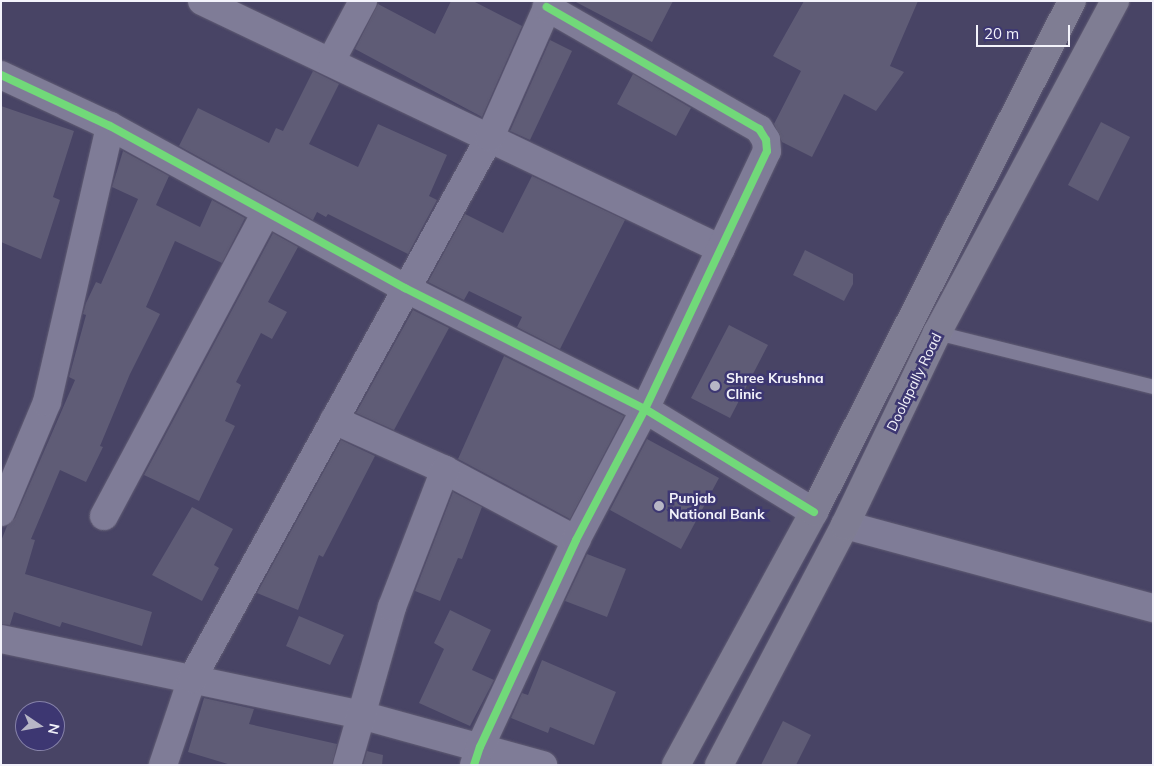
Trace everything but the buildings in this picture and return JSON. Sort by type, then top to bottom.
[{"type":"main road","points":[[676,765],[814,512],[1072,1]]},
{"type":"main road","name":"Doolapally Road","points":[[719,765],[845,525],[937,333],[1115,1]]},
{"type":"street","points":[[202,1],[721,249]]},
{"type":"street","points":[[331,61],[363,1]]},
{"type":"street","points":[[163,765],[192,679],[405,288],[490,137],[549,4],[764,134],[767,151],[645,409],[576,540],[477,756]]},
{"type":"street","points":[[1,75],[110,126],[405,288],[645,409],[814,512]]},
{"type":"street","points":[[1,512],[47,402],[110,126]]},
{"type":"street","points":[[104,516],[266,213]]},
{"type":"street","points":[[334,420],[445,470],[576,540]]},
{"type":"street","points":[[347,765],[392,607],[445,470]]},
{"type":"street","points":[[845,525],[1153,608]]},
{"type":"street","points":[[1,639],[361,715],[477,756],[543,765]]},
{"type":"lane","points":[[937,333],[1153,387]]},
{"type":"cycle path","points":[[474,765],[480,747],[576,540],[645,409],[767,151],[766,140],[759,129],[547,7]]},
{"type":"cycle path","points":[[1,75],[110,126],[405,288],[645,409],[814,512]]},
{"type":"place","name":"Shree Krushna Clinic","points":[[715,386]]},
{"type":"place","name":"Punjab National Bank","points":[[659,506]]}]
